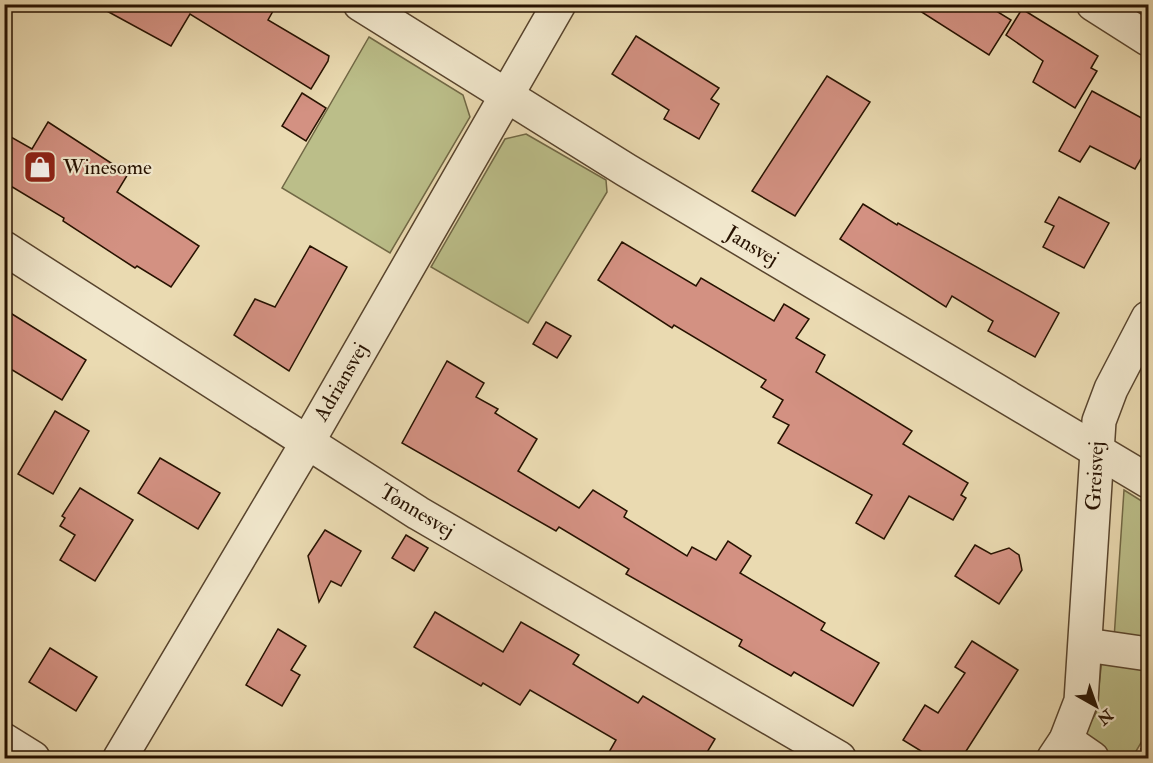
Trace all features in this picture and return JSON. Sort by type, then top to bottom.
[{"type":"street","name":"Jansvej","points":[[360,4],[507,97],[1096,452],[1149,481]]},
{"type":"street","name":"Adriansvej","points":[[120,759],[307,443],[559,4]]},
{"type":"street","points":[[1093,4],[1149,39]]},
{"type":"street","name":"Tønnesvej","points":[[4,248],[418,513],[839,759]]},
{"type":"street","name":"Greisvej","points":[[1092,759],[1060,749],[1081,701],[1099,421],[1111,389],[1149,318]]},
{"type":"street","points":[[1086,645],[1149,654]]},
{"type":"street","points":[[4,740],[33,759]]},
{"type":"path","points":[[1137,759],[1149,740]]},
{"type":"green space","points":[[369,37],[463,95],[470,117],[390,253],[282,188]]},
{"type":"green space","points":[[526,134],[606,180],[607,192],[528,323],[431,267],[505,139]]},
{"type":"green space","points":[[1124,490],[1148,505],[1148,646],[1114,639]]},
{"type":"green space","points":[[1102,659],[1148,662],[1148,731],[1132,758],[1104,758],[1083,736],[1096,713]]},
{"type":"building","points":[[94,4],[277,4],[268,20],[329,56],[328,61],[311,89],[190,14],[171,46]]},
{"type":"building","points":[[909,4],[985,4],[1011,20],[989,55]]},
{"type":"building","points":[[1022,9],[1098,56],[1091,68],[1097,71],[1075,108],[1033,82],[1043,61],[1006,35]]},
{"type":"building","points":[[636,36],[719,88],[711,99],[719,104],[699,139],[664,119],[669,110],[612,74]]},
{"type":"building","points":[[827,76],[870,102],[795,216],[752,191]]},
{"type":"building","points":[[1092,91],[1149,122],[1149,145],[1135,169],[1090,146],[1080,162],[1059,151]]},
{"type":"building","points":[[302,93],[326,108],[306,141],[282,126]]},
{"type":"building","points":[[48,122],[128,174],[117,192],[199,246],[171,287],[137,266],[135,268],[63,221],[64,218],[4,182],[4,133],[32,149]]},
{"type":"building","points":[[1059,197],[1109,223],[1084,268],[1043,247],[1054,226],[1045,222]]},
{"type":"building","points":[[863,204],[897,225],[898,223],[1059,313],[1035,357],[988,331],[993,321],[952,296],[946,307],[840,239]]},
{"type":"building","points":[[622,242],[696,286],[701,278],[774,321],[784,304],[809,319],[796,338],[825,355],[816,372],[912,431],[903,444],[968,483],[961,495],[966,498],[953,520],[909,496],[884,539],[856,523],[872,495],[778,443],[789,425],[773,417],[783,400],[761,387],[766,380],[674,325],[672,328],[598,280]]},
{"type":"building","points":[[310,246],[347,267],[289,371],[234,335],[255,299],[275,307]]},
{"type":"building","points":[[4,309],[86,360],[62,400],[4,365]]},
{"type":"building","points":[[546,322],[571,336],[557,358],[533,344]]},
{"type":"building","points":[[447,361],[484,383],[476,397],[498,409],[495,413],[537,439],[518,471],[579,508],[593,490],[627,511],[624,517],[687,556],[692,547],[716,560],[728,541],[751,556],[740,573],[825,623],[821,630],[879,663],[853,706],[794,672],[791,676],[739,646],[742,640],[626,574],[629,569],[559,527],[556,531],[402,443]]},
{"type":"building","points":[[55,411],[89,431],[53,494],[18,474]]},
{"type":"building","points":[[160,458],[220,493],[198,529],[138,493]]},
{"type":"building","points":[[80,488],[133,520],[95,581],[60,560],[75,535],[60,526],[65,518],[62,516]]},
{"type":"building","points":[[325,530],[361,551],[341,586],[331,581],[319,602],[308,556]]},
{"type":"building","points":[[406,535],[428,548],[414,571],[392,558]]},
{"type":"building","points":[[975,545],[991,554],[1009,548],[1019,555],[1022,570],[999,604],[955,576]]},
{"type":"building","points":[[435,612],[503,652],[521,622],[579,655],[573,664],[638,703],[643,696],[715,739],[703,759],[605,759],[616,740],[530,690],[520,705],[483,683],[481,686],[414,647]]},
{"type":"building","points":[[278,629],[306,646],[291,670],[300,675],[282,706],[246,685]]},
{"type":"building","points":[[972,641],[1018,670],[961,759],[934,759],[903,740],[925,705],[938,713],[965,673],[955,667]]},
{"type":"building","points":[[50,648],[97,677],[76,711],[29,682]]},
{"type":"place","name":"Winesome","points":[[40,167]]}]
